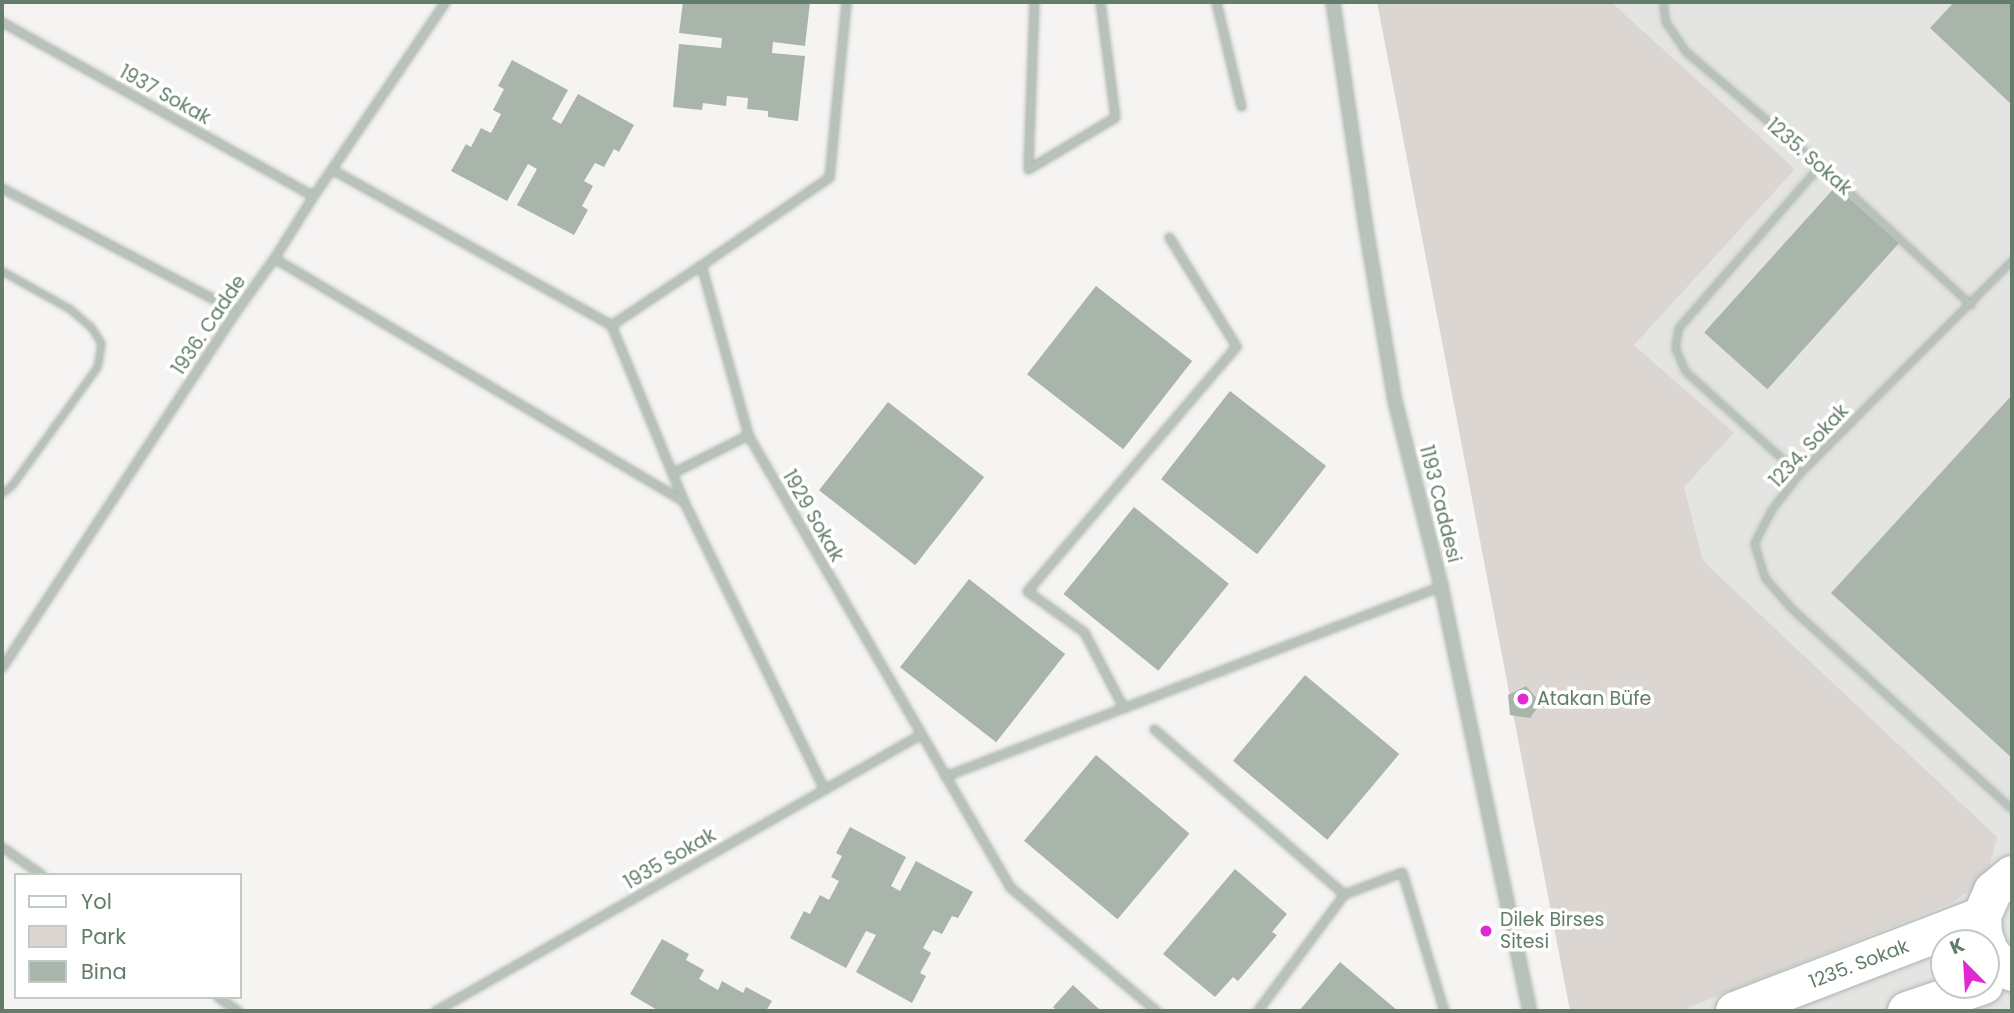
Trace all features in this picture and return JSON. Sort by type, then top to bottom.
[{"type":"main road","points":[[2012,876],[1993,891],[1982,916],[1983,934],[1989,951],[2000,965],[2012,974]]},
{"type":"main road","name":"1235. Sokak","points":[[1735,1011],[1982,916]]},
{"type":"main road","points":[[1907,1011],[1943,999]]},
{"type":"street","name":"1936. Cadde","points":[[2,667],[236,310],[274,258],[445,2]]},
{"type":"street","points":[[611,325],[829,177],[846,2]]},
{"type":"street","points":[[1034,2],[1028,169],[1115,117],[1100,2]]},
{"type":"street","points":[[1216,2],[1241,106]]},
{"type":"street","name":"1193 Caddesi","points":[[1333,2],[1364,222],[1395,401],[1441,586],[1530,1011]]},
{"type":"street","name":"1937 Sokak","points":[[2,22],[313,196]]},
{"type":"street","points":[[333,170],[611,325],[684,502],[824,789]]},
{"type":"street","points":[[2,187],[236,310]]},
{"type":"street","points":[[1123,707],[1084,632],[1027,590],[1236,346],[1170,237]]},
{"type":"street","points":[[274,258],[684,502]]},
{"type":"street","name":"1929 Sokak","points":[[701,265],[748,435],[1010,887],[1156,1011]]},
{"type":"street","points":[[672,472],[748,435]]},
{"type":"street","points":[[945,776],[1441,586]]},
{"type":"street","points":[[1154,729],[1344,894]]},
{"type":"street","name":"1935 Sokak","points":[[435,1011],[921,734]]},
{"type":"street","points":[[2,846],[39,873]]},
{"type":"street","points":[[1257,1011],[1344,894],[1402,872],[1444,1011]]},
{"type":"street","points":[[221,999],[238,1011]]},
{"type":"lane","name":"1235. Sokak","points":[[1664,2],[1664,21],[1685,51],[1820,164],[1971,305]]},
{"type":"lane","points":[[1799,474],[1685,371],[1675,348],[1678,328],[1820,164]]},
{"type":"lane","name":"1234. Sokak","points":[[2012,260],[1971,305],[1799,474],[1771,510],[1754,543],[1765,578],[1790,607],[2012,809]]},
{"type":"lane","points":[[2,271],[69,309],[91,327],[101,343],[96,367],[12,485],[2,493]]},
{"type":"shaded area","points":[[1427,2],[2012,2],[2012,1011],[1597,1011]]},
{"type":"green space","points":[[1377,2],[1611,2],[1795,169],[1634,345],[1734,433],[1684,487],[1703,561],[1997,837],[1986,879],[1953,902],[1680,1011],[1570,1011]]},
{"type":"building","points":[[683,2],[810,2],[805,46],[773,42],[772,53],[805,56],[798,121],[768,117],[768,111],[747,109],[748,98],[727,96],[726,106],[703,103],[702,110],[673,107],[679,44],[721,48],[722,38],[679,33]]},
{"type":"building","points":[[1954,2],[2012,2],[2012,105],[1930,28]]},
{"type":"building","points":[[512,60],[568,90],[552,119],[561,124],[578,94],[634,125],[619,152],[614,149],[604,167],[595,163],[584,181],[593,186],[582,206],[588,210],[574,235],[517,205],[537,169],[528,164],[507,201],[451,171],[466,144],[471,147],[481,128],[491,133],[501,114],[493,110],[504,89],[498,86]]},
{"type":"building","points":[[1836,186],[1899,243],[1767,389],[1704,332]]},
{"type":"building","points":[[1096,286],[1192,361],[1123,449],[1027,374]]},
{"type":"building","points":[[1230,391],[1326,466],[1257,554],[1161,479]]},
{"type":"building","points":[[2012,395],[2012,758],[1831,593]]},
{"type":"building","points":[[888,402],[984,477],[915,565],[819,490]]},
{"type":"building","points":[[1134,507],[1229,584],[1158,671],[1064,594]]},
{"type":"building","points":[[969,579],[1065,654],[996,742],[900,667]]},
{"type":"building","points":[[1305,675],[1399,754],[1327,840],[1233,761]]},
{"type":"building","name":"Atakan Büfe","points":[[1526,686],[1541,703],[1530,718],[1510,715],[1508,695]]},
{"type":"building","points":[[1096,755],[1189,833],[1117,919],[1024,841]]},
{"type":"building","points":[[850,827],[906,857],[891,886],[900,891],[916,861],[973,892],[958,918],[952,916],[942,934],[933,930],[923,948],[931,953],[920,973],[926,976],[912,1003],[856,972],[876,935],[866,931],[846,968],[790,938],[804,911],[810,914],[820,895],[829,900],[839,881],[831,877],[842,856],[836,853]]},
{"type":"building","points":[[1235,869],[1287,914],[1272,932],[1277,935],[1238,981],[1233,977],[1215,997],[1163,954]]},
{"type":"building","points":[[662,939],[689,954],[686,960],[704,970],[699,979],[718,990],[722,981],[743,993],[746,987],[772,1001],[766,1011],[659,1011],[630,994]]},
{"type":"building","points":[[1340,962],[1398,1011],[1299,1011]]},
{"type":"building","points":[[1073,985],[1101,1011],[1057,1011],[1053,1007]]},
{"type":"place","name":"Atakan Büfe","points":[[1523,699]]},
{"type":"place","name":"Dilek Birses Sitesi","points":[[1486,931]]}]
